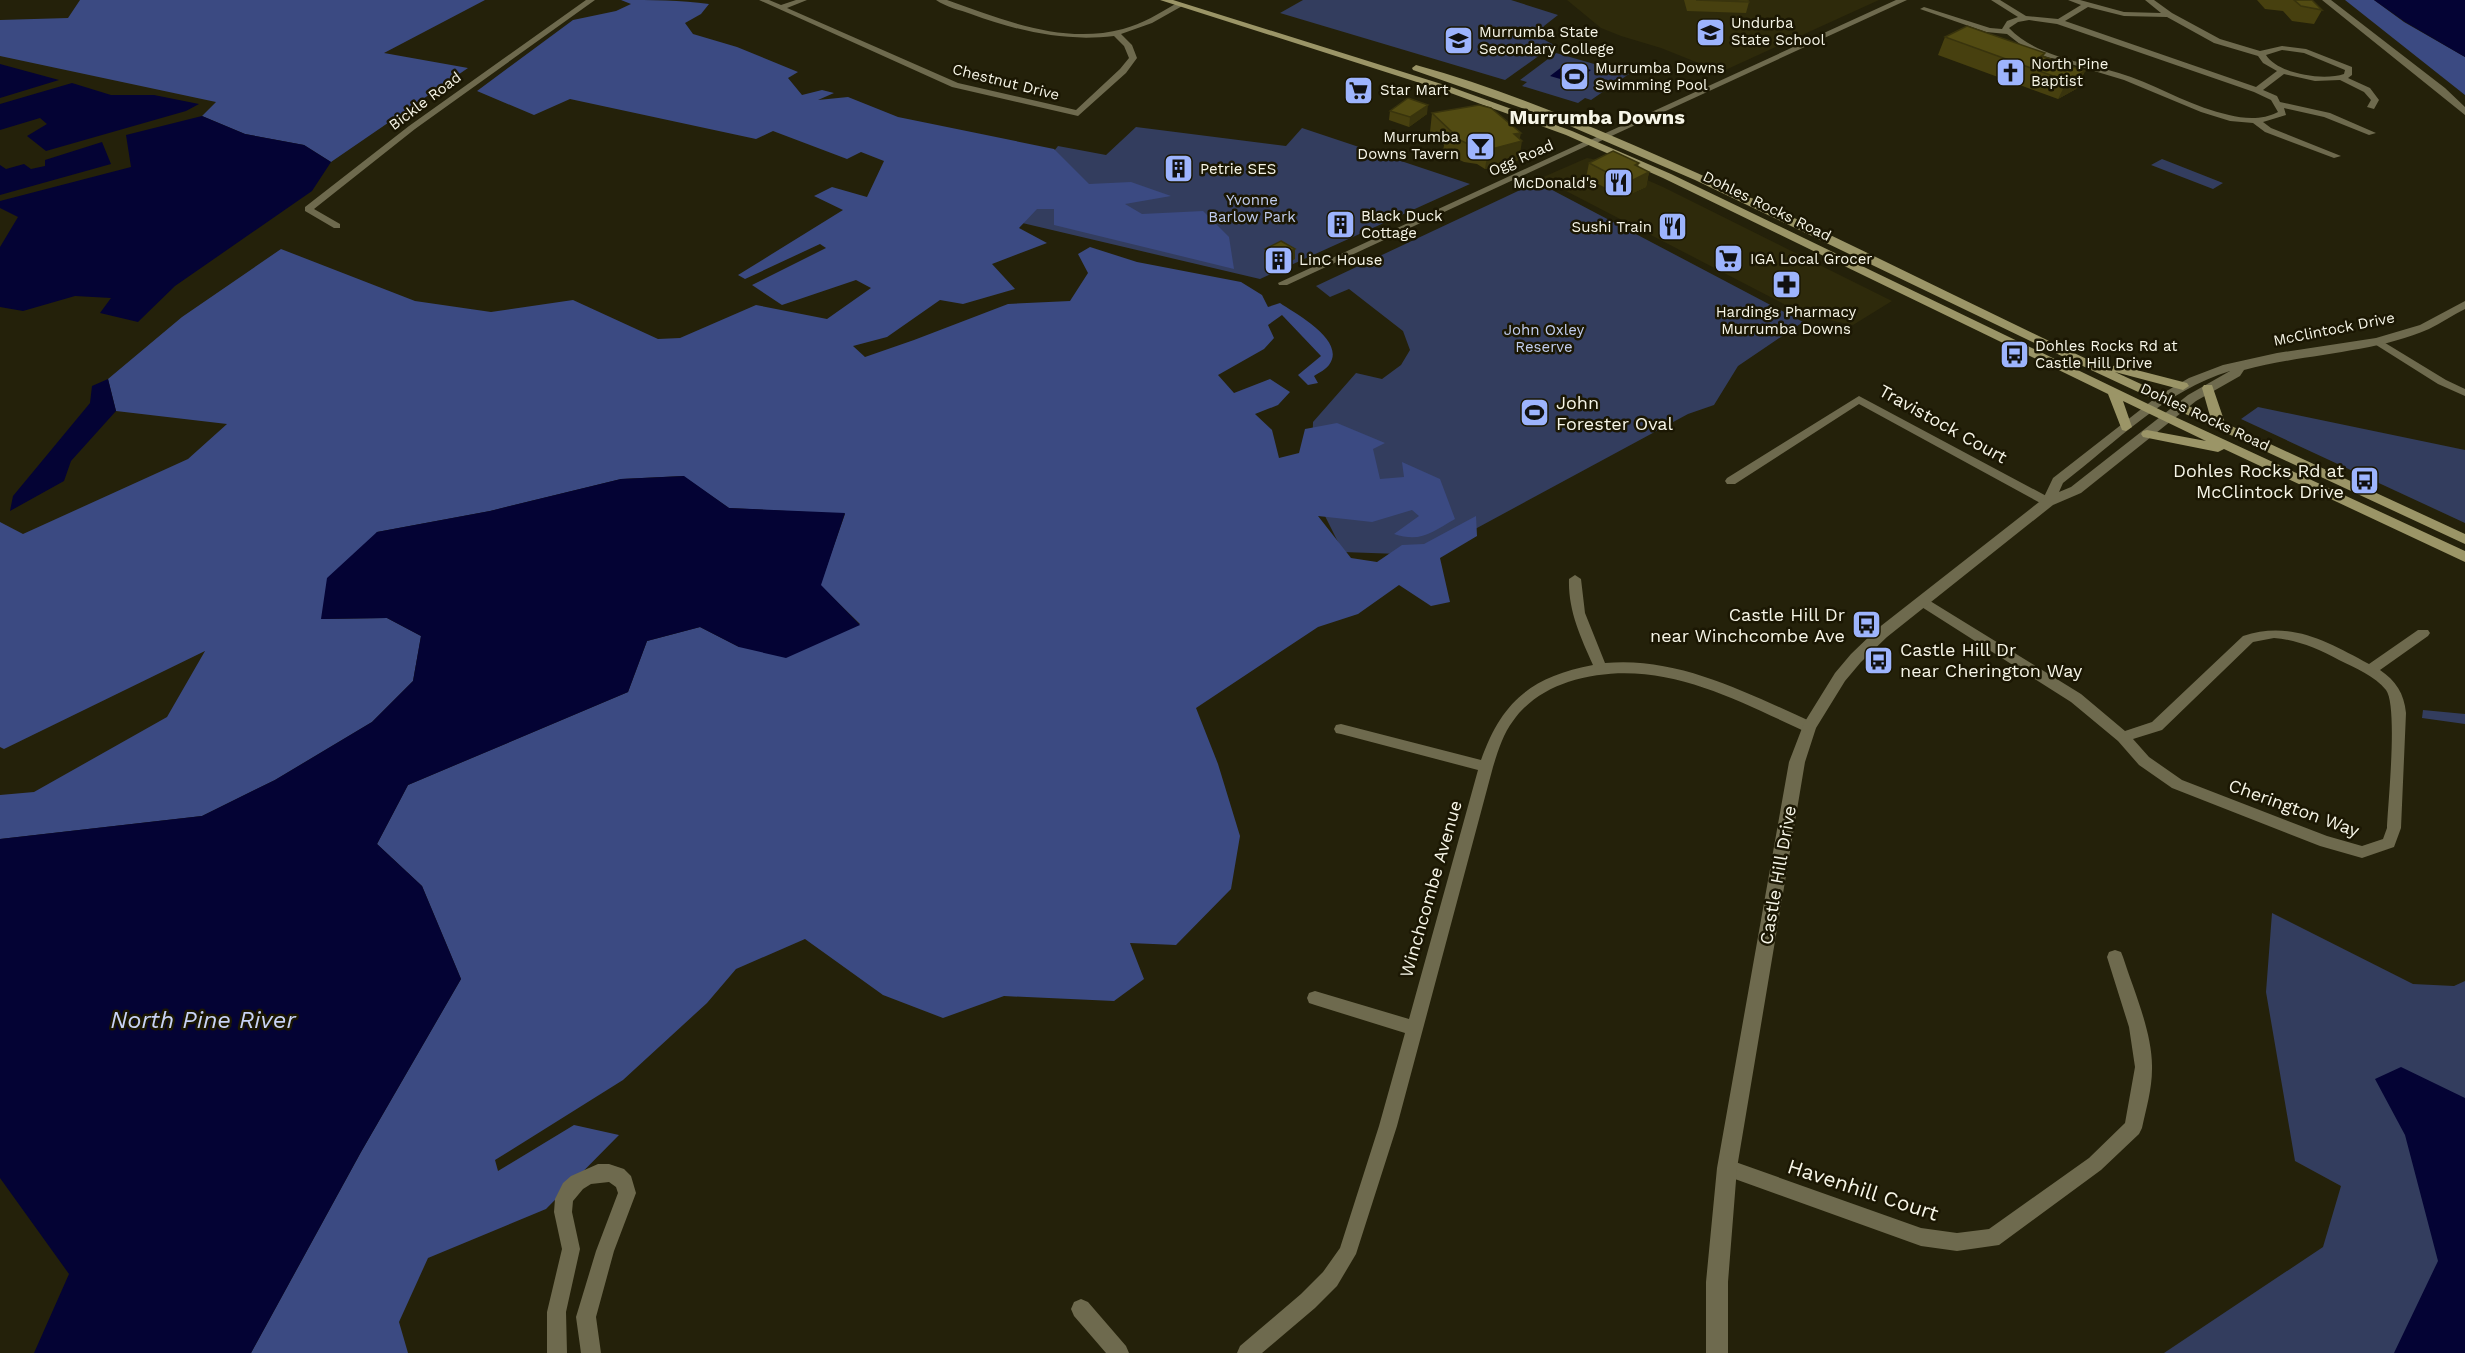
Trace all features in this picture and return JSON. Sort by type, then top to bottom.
[{"type":"main road","name":"Dohles Rocks Road","points":[[1164,0],[1183,3],[1447,78],[1605,136],[2465,539]]},
{"type":"main road","name":"Dohles Rocks Road","points":[[1183,3],[1448,89],[1591,142],[1677,180],[2148,409],[2465,557]]},
{"type":"main road","points":[[2082,361],[2183,386]]},
{"type":"main road","points":[[2208,388],[2219,425]]},
{"type":"main road","points":[[2113,392],[2119,415],[2126,427]]},
{"type":"main road","points":[[2147,434],[2174,437],[2210,448],[2236,450]]},
{"type":"street","name":"Bickle Road","points":[[337,226],[308,209],[342,180],[460,91],[591,0]]},
{"type":"street","name":"Chestnut Drive","points":[[763,0],[955,86],[1078,113],[1123,71],[1133,58],[1128,45],[1116,33]]},
{"type":"street","points":[[780,8],[803,0]]},
{"type":"street","points":[[940,0],[1038,32],[1059,36],[1116,33],[1139,26],[1183,3]]},
{"type":"street","name":"Ogg Road","points":[[1283,283],[1903,0]]},
{"type":"street","points":[[1995,0],[2026,19]]},
{"type":"street","points":[[2072,0],[2124,14],[2169,15]]},
{"type":"street","points":[[2149,0],[2169,15],[2217,41],[2261,54],[2270,65],[2324,80],[2348,75],[2349,69],[2316,54],[2278,48],[2261,54]]},
{"type":"street","points":[[2326,0],[2442,90],[2465,112]]},
{"type":"street","points":[[2059,22],[2085,5]]},
{"type":"street","points":[[1924,9],[1989,30],[2008,33]]},
{"type":"street","points":[[2026,19],[2059,22],[2257,90],[2274,98],[2283,113],[2275,118],[2255,120],[2229,118],[2125,77],[2058,58],[2011,37],[2005,28],[2009,23],[2026,19]]},
{"type":"street","points":[[2257,90],[2284,70]]},
{"type":"street","points":[[2342,78],[2367,90],[2375,100],[2371,107]]},
{"type":"street","points":[[2279,104],[2327,115],[2372,133]]},
{"type":"street","points":[[2255,120],[2268,130],[2337,156]]},
{"type":"street","name":"McClintock Drive","points":[[2148,409],[2183,386],[2227,368],[2240,367],[2277,357],[2377,341],[2424,327],[2465,304]]},
{"type":"street","points":[[2377,341],[2442,382],[2465,393]]},
{"type":"street","name":"McClintock Drive","points":[[2167,418],[2208,388],[2236,373],[2240,367]]},
{"type":"street","name":"Travistock Court","points":[[1731,481],[1859,399],[2048,502]]},
{"type":"street","name":"Castle Hill Drive","points":[[2048,502],[2058,481],[2148,409]]},
{"type":"street","name":"Castle Hill Drive","points":[[1717,1353],[1717,1282],[1727,1168],[1797,762],[1809,727],[1840,677],[1881,633],[2048,502],[2076,490],[2167,418]]},
{"type":"street","points":[[1575,579],[1574,591],[1578,614],[1600,666]]},
{"type":"street","name":"Cherington Way","points":[[1922,601],[2076,698],[2123,737],[2144,761],[2177,784],[2325,842],[2362,852],[2389,843],[2394,828],[2398,700],[2391,687],[2370,670],[2306,639],[2276,633],[2256,635],[2248,639],[2157,726],[2123,737]]},
{"type":"street","points":[[2370,670],[2423,633]]},
{"type":"street","name":"Winchcombe Avenue","points":[[1247,1353],[1308,1301],[1330,1279],[1347,1254],[1388,1126],[1486,767],[1497,735],[1514,709],[1538,689],[1600,666],[1647,668],[1704,681],[1809,727]]},
{"type":"street","points":[[1341,729],[1486,767]]},
{"type":"street","name":"Havenhill Court","points":[[1727,1168],[1921,1237],[1957,1242],[1992,1238],[2095,1164],[2133,1128],[2144,1067],[2137,1027],[2115,957]]},
{"type":"street","points":[[1315,998],[1413,1028]]},
{"type":"street","points":[[557,1353],[556,1310],[571,1248],[562,1210],[565,1196],[584,1177],[593,1173],[610,1173],[623,1179],[627,1184],[627,1193],[605,1251],[586,1317],[591,1353]]},
{"type":"street","points":[[1081,1309],[1119,1353]]},
{"type":"shaded area","points":[[80,0],[485,0],[384,53],[468,68],[331,162],[304,145],[245,134],[202,116],[216,102],[0,56],[0,20],[68,18]]},
{"type":"shaded area","points":[[621,0],[709,4],[701,14],[685,23],[693,34],[737,47],[798,72],[788,78],[802,95],[822,90],[834,93],[818,100],[848,97],[898,117],[1054,149],[1089,184],[1131,182],[1171,196],[1125,204],[1142,214],[1203,211],[1229,237],[1234,269],[1054,225],[1054,209],[1037,209],[1019,228],[1047,243],[992,264],[1015,289],[963,304],[940,300],[887,337],[853,346],[865,357],[1008,304],[1070,301],[1088,273],[1078,254],[1090,247],[1137,262],[1241,282],[1262,295],[1268,307],[1280,303],[1317,329],[1326,338],[1333,356],[1329,365],[1314,376],[1318,383],[1308,385],[1298,375],[1321,356],[1282,315],[1268,325],[1274,338],[1264,349],[1218,375],[1234,393],[1270,379],[1290,392],[1278,405],[1255,414],[1272,430],[1279,458],[1299,453],[1305,429],[1337,423],[1385,443],[1373,449],[1380,479],[1404,477],[1402,462],[1440,479],[1455,519],[1426,535],[1412,537],[1394,534],[1419,516],[1412,510],[1372,522],[1318,516],[1351,558],[1377,562],[1402,545],[1424,544],[1476,516],[1477,536],[1440,558],[1450,602],[1431,606],[1399,585],[1358,614],[1318,627],[1196,708],[1218,764],[1240,836],[1231,889],[1176,945],[1130,943],[1144,979],[1114,1001],[1004,996],[943,1018],[883,995],[805,939],[736,969],[707,1003],[623,1080],[495,1160],[498,1171],[574,1125],[619,1135],[546,1209],[428,1258],[399,1322],[408,1353],[251,1353],[361,1152],[461,979],[422,886],[377,844],[408,785],[628,692],[647,641],[700,627],[739,647],[860,624],[820,585],[845,514],[729,508],[683,476],[621,479],[490,511],[377,532],[322,619],[387,618],[421,636],[413,681],[372,722],[275,780],[202,816],[0,839],[0,795],[34,792],[167,717],[205,651],[4,749],[0,747],[0,522],[23,534],[188,459],[227,424],[116,411],[108,379],[182,317],[281,249],[415,301],[491,312],[573,300],[658,339],[680,338],[756,305],[827,319],[871,288],[856,280],[782,305],[752,285],[826,248],[820,244],[745,279],[738,275],[843,210],[814,196],[832,187],[867,197],[884,161],[861,152],[847,159],[773,131],[756,139],[570,99],[534,115],[477,91],[573,20],[616,11],[631,4]]},
{"type":"shaded area","name":"Undurba State School","points":[[1567,0],[1879,0],[1721,72],[1661,48],[1601,28]]},
{"type":"shaded area","points":[[2345,0],[2374,0],[2404,22],[2465,57],[2465,95]]},
{"type":"shaded area","points":[[1587,158],[1604,161],[1663,187],[1892,301],[1853,325],[1805,315],[1541,178]]},
{"type":"green space","name":"Murrumba State Secondary College","points":[[1303,0],[1511,0],[1558,15],[1544,26],[1541,38],[1554,45],[1505,80],[1280,13]]},
{"type":"green space","name":"Murrumba Downs Swimming Pool","points":[[1556,53],[1629,74],[1591,100],[1585,98],[1578,103],[1522,86],[1527,82],[1520,80]]},
{"type":"green space","name":"Yvonne Barlow Park","points":[[1136,127],[1286,146],[1302,128],[1470,184],[1260,279],[1001,218],[1058,146],[1106,155]]},
{"type":"green space","points":[[2162,159],[2223,183],[2213,189],[2151,165]]},
{"type":"green space","name":"John Oxley Reserve","points":[[1537,182],[1803,322],[1738,366],[1714,405],[1688,414],[1427,555],[1343,552],[1311,488],[1313,422],[1356,373],[1382,379],[1401,365],[1410,350],[1403,331],[1349,289],[1330,297],[1316,286]]},
{"type":"green space","points":[[2258,407],[2465,450],[2465,523],[2241,419]]},
{"type":"green space","points":[[2423,710],[2465,714],[2465,724],[2422,718]]},
{"type":"green space","points":[[2272,913],[2413,984],[2454,986],[2465,981],[2465,1353],[2164,1353],[2323,1247],[2341,1186],[2295,1161],[2266,992]]},
{"type":"water","points":[[2374,0],[2465,0],[2465,57],[2405,22]]},
{"type":"water","points":[[1567,63],[1591,70],[1574,83],[1550,76]]},
{"type":"water","points":[[0,64],[59,80],[0,98]]},
{"type":"water","points":[[72,83],[111,95],[154,95],[199,104],[186,111],[46,151],[27,136],[47,124],[40,118],[0,130],[0,104]]},
{"type":"water","points":[[202,116],[245,134],[304,145],[331,162],[312,191],[175,286],[138,322],[100,313],[111,298],[75,296],[23,311],[0,307],[0,247],[18,217],[0,208],[0,201],[131,167],[126,135]]},
{"type":"water","points":[[102,142],[111,164],[0,195],[0,165],[6,169],[24,164],[31,169],[45,166],[45,160]]},
{"type":"water","points":[[108,379],[116,411],[71,461],[64,481],[10,511],[13,496],[90,403],[92,386]]},
{"type":"water","name":"North Pine River","points":[[684,476],[729,508],[845,513],[821,585],[860,625],[786,658],[739,647],[700,627],[647,641],[628,692],[408,785],[377,844],[422,886],[461,979],[361,1152],[251,1353],[34,1353],[69,1274],[0,1178],[0,839],[202,816],[275,780],[372,722],[413,681],[421,636],[387,618],[321,619],[327,578],[377,532],[490,511],[621,479]]},
{"type":"water","points":[[2401,1067],[2465,1098],[2465,1353],[2394,1353],[2438,1261],[2405,1135],[2375,1079]]},
{"type":"building","points":[[1696,0],[1748,0],[1749,2]]},
{"type":"building","points":[[2294,0],[2312,0],[2322,10],[2301,6]]},
{"type":"building","points":[[1967,26],[2045,53],[2041,56],[2085,71],[2067,81],[1945,37]]},
{"type":"building","points":[[1408,98],[1428,105],[1410,117],[1390,111]]},
{"type":"building","points":[[1479,105],[1491,108],[1521,133],[1514,134],[1522,141],[1488,150],[1445,133],[1452,132],[1432,113]]},
{"type":"building","points":[[1613,151],[1639,163],[1635,165],[1649,172],[1627,183],[1589,163]]},
{"type":"building","points":[[1281,241],[1295,249],[1277,257],[1265,249]]},
{"type":"place","name":"Undurba State School","points":[[1710,32]]},
{"type":"place","name":"Murrumba State Secondary College","points":[[1458,41]]},
{"type":"place","name":"North Pine Baptist","points":[[2010,73]]},
{"type":"place","name":"Murrumba Downs Swimming Pool","points":[[1574,77]]},
{"type":"place","name":"Star Mart","points":[[1359,90]]},
{"type":"place","name":"Murrumba Downs Tavern","points":[[1480,146]]},
{"type":"place","name":"Petrie SES","points":[[1179,169]]},
{"type":"place","name":"McDonald's","points":[[1618,183]]},
{"type":"place","name":"Black Duck Cottage","points":[[1340,225]]},
{"type":"place","name":"Sushi Train","points":[[1673,227]]},
{"type":"place","name":"IGA Local Grocer","points":[[1729,259]]},
{"type":"place","name":"LinC House","points":[[1278,260]]},
{"type":"place","name":"Hardings Pharmacy Murrumba Downs","points":[[1786,285]]},
{"type":"place","name":"Dohles Rocks Rd at Castle Hill Drive","points":[[2014,355]]},
{"type":"place","name":"John Forester Oval","points":[[1535,413]]},
{"type":"place","name":"Dohles Rocks Rd at McClintock Drive","points":[[2365,481]]},
{"type":"place","name":"Castle Hill Dr near Winchcombe Ave","points":[[1866,625]]},
{"type":"place","name":"Castle Hill Dr near Cherington Way","points":[[1879,660]]},
{"type":"district","name":"Murrumba Downs","points":[[1597,117]]}]
